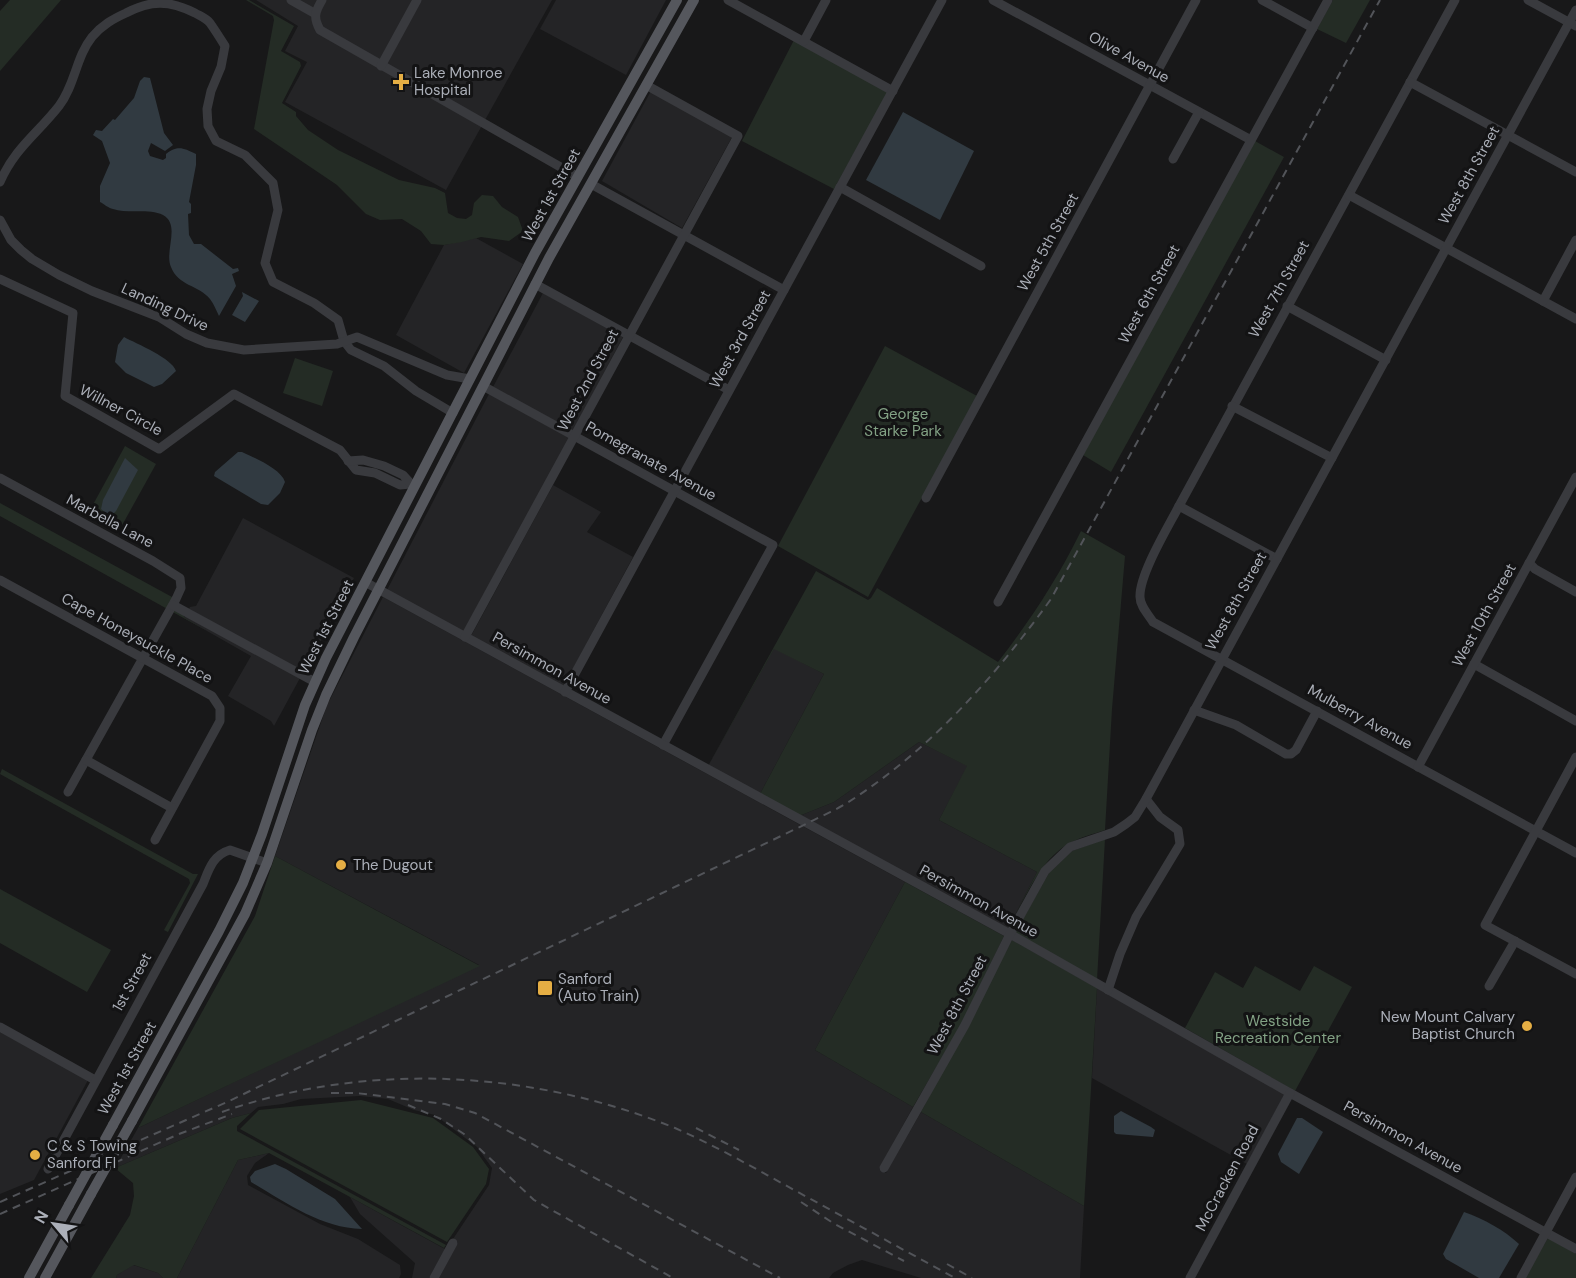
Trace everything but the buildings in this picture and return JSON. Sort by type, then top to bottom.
[{"type":"main road","name":"West 1st Street","points":[[29,1278],[232,907],[254,858],[296,731],[315,682],[412,485],[453,413],[596,144],[677,0]]},
{"type":"main road","name":"West 1st Street","points":[[45,1278],[236,930],[267,863],[320,708],[340,663],[535,284],[694,0]]},
{"type":"main road","points":[[591,184],[589,172],[596,144]]},
{"type":"main road","points":[[563,233],[566,219],[579,194],[578,177]]},
{"type":"main road","points":[[483,386],[479,380],[487,358],[487,347]]},
{"type":"street","points":[[291,0],[314,13]]},
{"type":"street","points":[[321,0],[314,13],[314,20],[320,30],[578,177]]},
{"type":"street","points":[[381,66],[417,0]]},
{"type":"street","points":[[728,0],[893,91]]},
{"type":"street","points":[[804,41],[826,0]]},
{"type":"street","name":"West 3rd Street","points":[[564,692],[942,0]]},
{"type":"street","name":"Olive Avenue","points":[[993,0],[1251,140]]},
{"type":"street","name":"West 5th Street","points":[[926,498],[1196,0]]},
{"type":"street","points":[[1262,0],[1313,28]]},
{"type":"street","name":"West 6th Street","points":[[998,602],[1328,0]]},
{"type":"street","name":"West 7th Street","points":[[1140,597],[1143,578],[1179,506],[1455,0]]},
{"type":"street","points":[[1528,0],[1573,24]]},
{"type":"street","points":[[0,182],[11,160],[25,141],[68,94],[82,53],[92,37],[107,22],[138,7],[162,2],[181,5],[209,21],[225,46],[221,67],[211,91],[207,109],[208,126],[216,141],[245,155],[273,183],[278,210],[265,263],[273,282],[314,303],[338,320],[344,341],[351,350],[384,366],[416,391],[453,413]]},
{"type":"street","name":"West 8th Street","points":[[884,1167],[965,1025],[1010,934],[1045,871],[1061,854],[1081,842],[1114,832],[1126,824],[1135,817],[1146,799],[1508,134],[1573,24],[1576,10]]},
{"type":"street","points":[[1410,82],[1576,172]]},
{"type":"street","name":"West 2nd Street","points":[[465,637],[738,136],[646,85]]},
{"type":"street","points":[[1173,159],[1198,112]]},
{"type":"street","points":[[591,184],[784,290]]},
{"type":"street","points":[[840,187],[981,266]]},
{"type":"street","points":[[1349,195],[1576,319]]},
{"type":"street","name":"Landing Drive","points":[[0,220],[11,240],[32,259],[92,291],[159,317],[186,334],[207,343],[244,350],[337,344],[357,337],[447,375],[470,380]]},
{"type":"street","points":[[1543,301],[1576,240]]},
{"type":"street","name":"Willner Circle","points":[[0,279],[73,313],[65,396],[159,449],[234,394],[340,450],[348,461],[363,460],[384,466],[403,475],[412,485]]},
{"type":"street","points":[[535,284],[729,390]]},
{"type":"street","points":[[0,291],[13,286]]},
{"type":"street","points":[[1287,306],[1386,360]]},
{"type":"street","name":"Pomegranate Avenue","points":[[483,386],[773,545],[663,745]]},
{"type":"street","points":[[1232,406],[1332,458]]},
{"type":"street","name":"West 10th Street","points":[[1418,767],[1576,477]]},
{"type":"street","name":"Marbella Lane","points":[[0,478],[175,573],[180,578],[181,584],[173,605],[68,792]]},
{"type":"street","points":[[1179,506],[1277,559]]},
{"type":"street","points":[[1529,563],[1535,570],[1576,592]]},
{"type":"street","name":"Cape Honeysuckle Place","points":[[0,580],[212,696],[220,708],[220,721],[155,840]]},
{"type":"street","name":"Persimmon Avenue","points":[[365,582],[1010,934],[1290,1093],[1576,1249]]},
{"type":"street","name":"Mulberry Avenue","points":[[1140,597],[1143,607],[1153,622],[1576,853]]},
{"type":"street","points":[[173,605],[315,682]]},
{"type":"street","points":[[1474,664],[1576,721]]},
{"type":"street","points":[[1194,710],[1236,725],[1286,754],[1291,754],[1296,750],[1317,711]]},
{"type":"street","points":[[1576,757],[1485,925],[1573,972],[1576,960]]},
{"type":"street","points":[[86,760],[172,808]]},
{"type":"street","points":[[1108,990],[1136,916],[1180,844],[1178,830],[1160,817],[1146,799]]},
{"type":"street","name":"1st Street","points":[[48,1169],[217,856],[230,850],[267,863]]},
{"type":"street","points":[[1489,986],[1515,941]]},
{"type":"street","points":[[0,1027],[95,1080]]},
{"type":"street","name":"McCracken Road","points":[[1190,1278],[1290,1093]]},
{"type":"street","points":[[1521,1278],[1576,1177]]},
{"type":"street","points":[[434,1278],[453,1243]]},
{"type":"shaded area","name":"Lake Monroe Hospital","points":[[256,0],[552,0],[446,190],[285,102],[307,62],[285,51],[298,26]]},
{"type":"shaded area","points":[[556,0],[666,0],[626,75],[540,29]]},
{"type":"shaded area","points":[[144,77],[150,78],[164,133],[173,145],[165,151],[151,143],[148,151],[150,156],[163,160],[166,154],[177,148],[196,154],[189,202],[191,213],[188,214],[189,235],[194,244],[201,244],[233,269],[238,268],[239,271],[232,274],[236,286],[219,316],[213,303],[205,294],[178,278],[174,273],[169,261],[172,232],[168,219],[157,213],[109,208],[100,202],[100,186],[110,163],[102,141],[93,135],[96,130],[102,131],[113,119],[115,120],[134,98],[140,81]]},
{"type":"shaded area","points":[[651,91],[732,137],[682,228],[602,181]]},
{"type":"shaded area","points":[[903,112],[974,151],[940,220],[866,180]]},
{"type":"shaded area","points":[[476,238],[523,264],[464,373],[396,335],[444,245]]},
{"type":"shaded area","points":[[242,292],[259,301],[245,322],[232,315],[243,296]]},
{"type":"shaded area","points":[[543,293],[623,337],[573,431],[493,387]]},
{"type":"shaded area","points":[[124,337],[161,356],[176,371],[162,384],[154,387],[126,373],[115,362],[118,345]]},
{"type":"shaded area","points":[[489,394],[570,438],[463,632],[387,590]]},
{"type":"shaded area","points":[[238,452],[267,464],[283,477],[285,482],[280,493],[268,505],[261,504],[214,476],[215,472]]},
{"type":"shaded area","points":[[125,458],[138,470],[116,511],[113,514],[106,513],[101,509],[103,500]]},
{"type":"shaded area","points":[[553,485],[601,512],[587,532],[633,557],[563,687],[471,636]]},
{"type":"shaded area","points":[[243,518],[354,578],[304,672],[189,609],[196,606]]},
{"type":"shaded area","points":[[383,597],[905,882],[815,1050],[913,1107],[879,1169],[886,1173],[921,1112],[1084,1206],[1080,1278],[921,1278],[862,1260],[833,1273],[829,1278],[439,1278],[458,1242],[453,1239],[489,1185],[492,1168],[477,1147],[435,1115],[414,1110],[388,1099],[360,1096],[301,1099],[258,1107],[251,1113],[232,1118],[115,1168],[138,1128],[479,965],[275,856],[327,705]]},
{"type":"shaded area","points":[[185,616],[300,678],[274,726],[271,721],[228,696],[251,656],[184,618]]},
{"type":"shaded area","points":[[774,648],[824,674],[760,794],[708,766]]},
{"type":"shaded area","points":[[919,742],[968,766],[939,820],[1037,872],[1008,929],[799,816],[834,802]]},
{"type":"shaded area","points":[[1097,988],[1285,1094],[1247,1164],[1092,1078]]},
{"type":"shaded area","points":[[0,1032],[88,1080],[34,1180],[0,1194]]},
{"type":"shaded area","points":[[1121,1111],[1155,1130],[1153,1137],[1116,1134],[1114,1116]]},
{"type":"shaded area","points":[[1297,1118],[1302,1118],[1323,1132],[1299,1174],[1281,1162],[1278,1154]]},
{"type":"shaded area","points":[[269,1153],[255,1163],[247,1176],[248,1185],[320,1224],[358,1239],[400,1265],[399,1278],[177,1278],[238,1160]]},
{"type":"shaded area","points":[[275,1164],[335,1199],[362,1229],[347,1228],[318,1219],[251,1182],[250,1177],[255,1171]]},
{"type":"shaded area","points":[[350,1197],[445,1249],[429,1278],[412,1278],[415,1263],[360,1214]]},
{"type":"shaded area","points":[[1464,1212],[1493,1225],[1519,1244],[1499,1278],[1479,1278],[1446,1259],[1443,1254]]},
{"type":"shaded area","points":[[133,1265],[158,1273],[163,1278],[116,1278]]},
{"type":"green space","points":[[10,0],[61,0],[0,71],[0,11]]},
{"type":"green space","points":[[246,0],[294,26],[281,51],[300,62],[301,66],[282,103],[296,112],[296,116],[308,130],[338,150],[399,180],[435,188],[445,193],[448,213],[457,218],[466,219],[472,215],[474,203],[482,195],[493,196],[502,207],[518,217],[523,231],[509,241],[481,237],[444,245],[431,244],[421,231],[402,219],[380,220],[366,214],[337,185],[254,129],[274,20],[273,16]]},
{"type":"green space","points":[[1333,0],[1370,0],[1346,43],[1317,29]]},
{"type":"green space","points":[[794,40],[888,92],[834,189],[742,141]]},
{"type":"green space","points":[[1255,141],[1284,157],[1111,472],[1083,455]]},
{"type":"green space","name":"George Starke Park","points":[[885,346],[977,396],[868,597],[778,546]]},
{"type":"green space","points":[[295,358],[333,371],[322,406],[283,393]]},
{"type":"green space","points":[[125,446],[156,464],[120,529],[89,512]]},
{"type":"green space","points":[[0,503],[172,597],[185,618],[207,631],[0,516]]},
{"type":"green space","points":[[1081,531],[1125,556],[1112,709],[1105,830],[1083,837],[1060,849],[1037,876],[1014,917],[1037,872],[939,820],[967,766],[919,742],[834,802],[799,816],[760,794],[824,674],[774,649],[708,766],[816,571],[868,600],[877,588],[998,662],[1043,599]]},
{"type":"green space","points":[[2,769],[193,874],[198,874],[168,932],[164,930],[190,883],[189,879],[0,774]]},
{"type":"green space","points":[[1105,839],[1097,980],[1015,933],[1049,873],[1072,851]]},
{"type":"green space","points":[[275,856],[480,966],[138,1128],[255,916]]},
{"type":"green space","points":[[905,882],[1004,936],[962,1023],[913,1107],[815,1050]]},
{"type":"green space","points":[[0,889],[111,950],[87,992],[0,943]]},
{"type":"green space","points":[[1012,940],[1097,988],[1084,1206],[921,1112]]},
{"type":"green space","name":"Westside Recreation Center","points":[[1255,966],[1300,991],[1314,966],[1352,987],[1295,1091],[1185,1028],[1215,972],[1243,988]]},
{"type":"green space","points":[[361,1100],[433,1118],[473,1147],[489,1169],[486,1184],[447,1242],[240,1129],[259,1110]]},
{"type":"green space","points":[[251,1113],[237,1126],[237,1131],[446,1245],[444,1248],[269,1153],[238,1160],[177,1278],[163,1278],[158,1273],[134,1265],[117,1275],[116,1278],[91,1278],[130,1215],[134,1196],[133,1183],[115,1168],[232,1118]]},
{"type":"green space","points":[[1548,1238],[1576,1254],[1576,1278],[1525,1278]]},
{"type":"railway","points":[[0,1202],[227,1102],[837,809],[906,760],[959,711],[1007,657],[1051,599],[1380,0]]},
{"type":"railway","points":[[222,1112],[277,1096],[334,1085],[392,1079],[450,1079],[507,1084],[565,1094],[621,1109],[690,1135],[955,1278]]},
{"type":"railway","points":[[331,1093],[356,1093],[445,1104],[475,1113],[780,1278]]},
{"type":"railway","points":[[408,1105],[441,1119],[464,1134],[534,1200],[673,1278]]},
{"type":"railway","points":[[0,1214],[179,1134],[232,1114]]},
{"type":"railway","points":[[696,1128],[739,1150]]},
{"type":"railway","points":[[801,1202],[833,1223],[904,1261]]},
{"type":"railway","points":[[947,1264],[972,1278]]},
{"type":"place","name":"Lake Monroe Hospital","points":[[401,82]]},
{"type":"place","name":"The Dugout","points":[[341,865]]},
{"type":"place","name":"Sanford (Auto Train)","points":[[545,988]]},
{"type":"place","name":"New Mount Calvary Baptist Church","points":[[1527,1026]]},
{"type":"place","name":"C & S Towing Sanford Fl","points":[[35,1155]]}]
